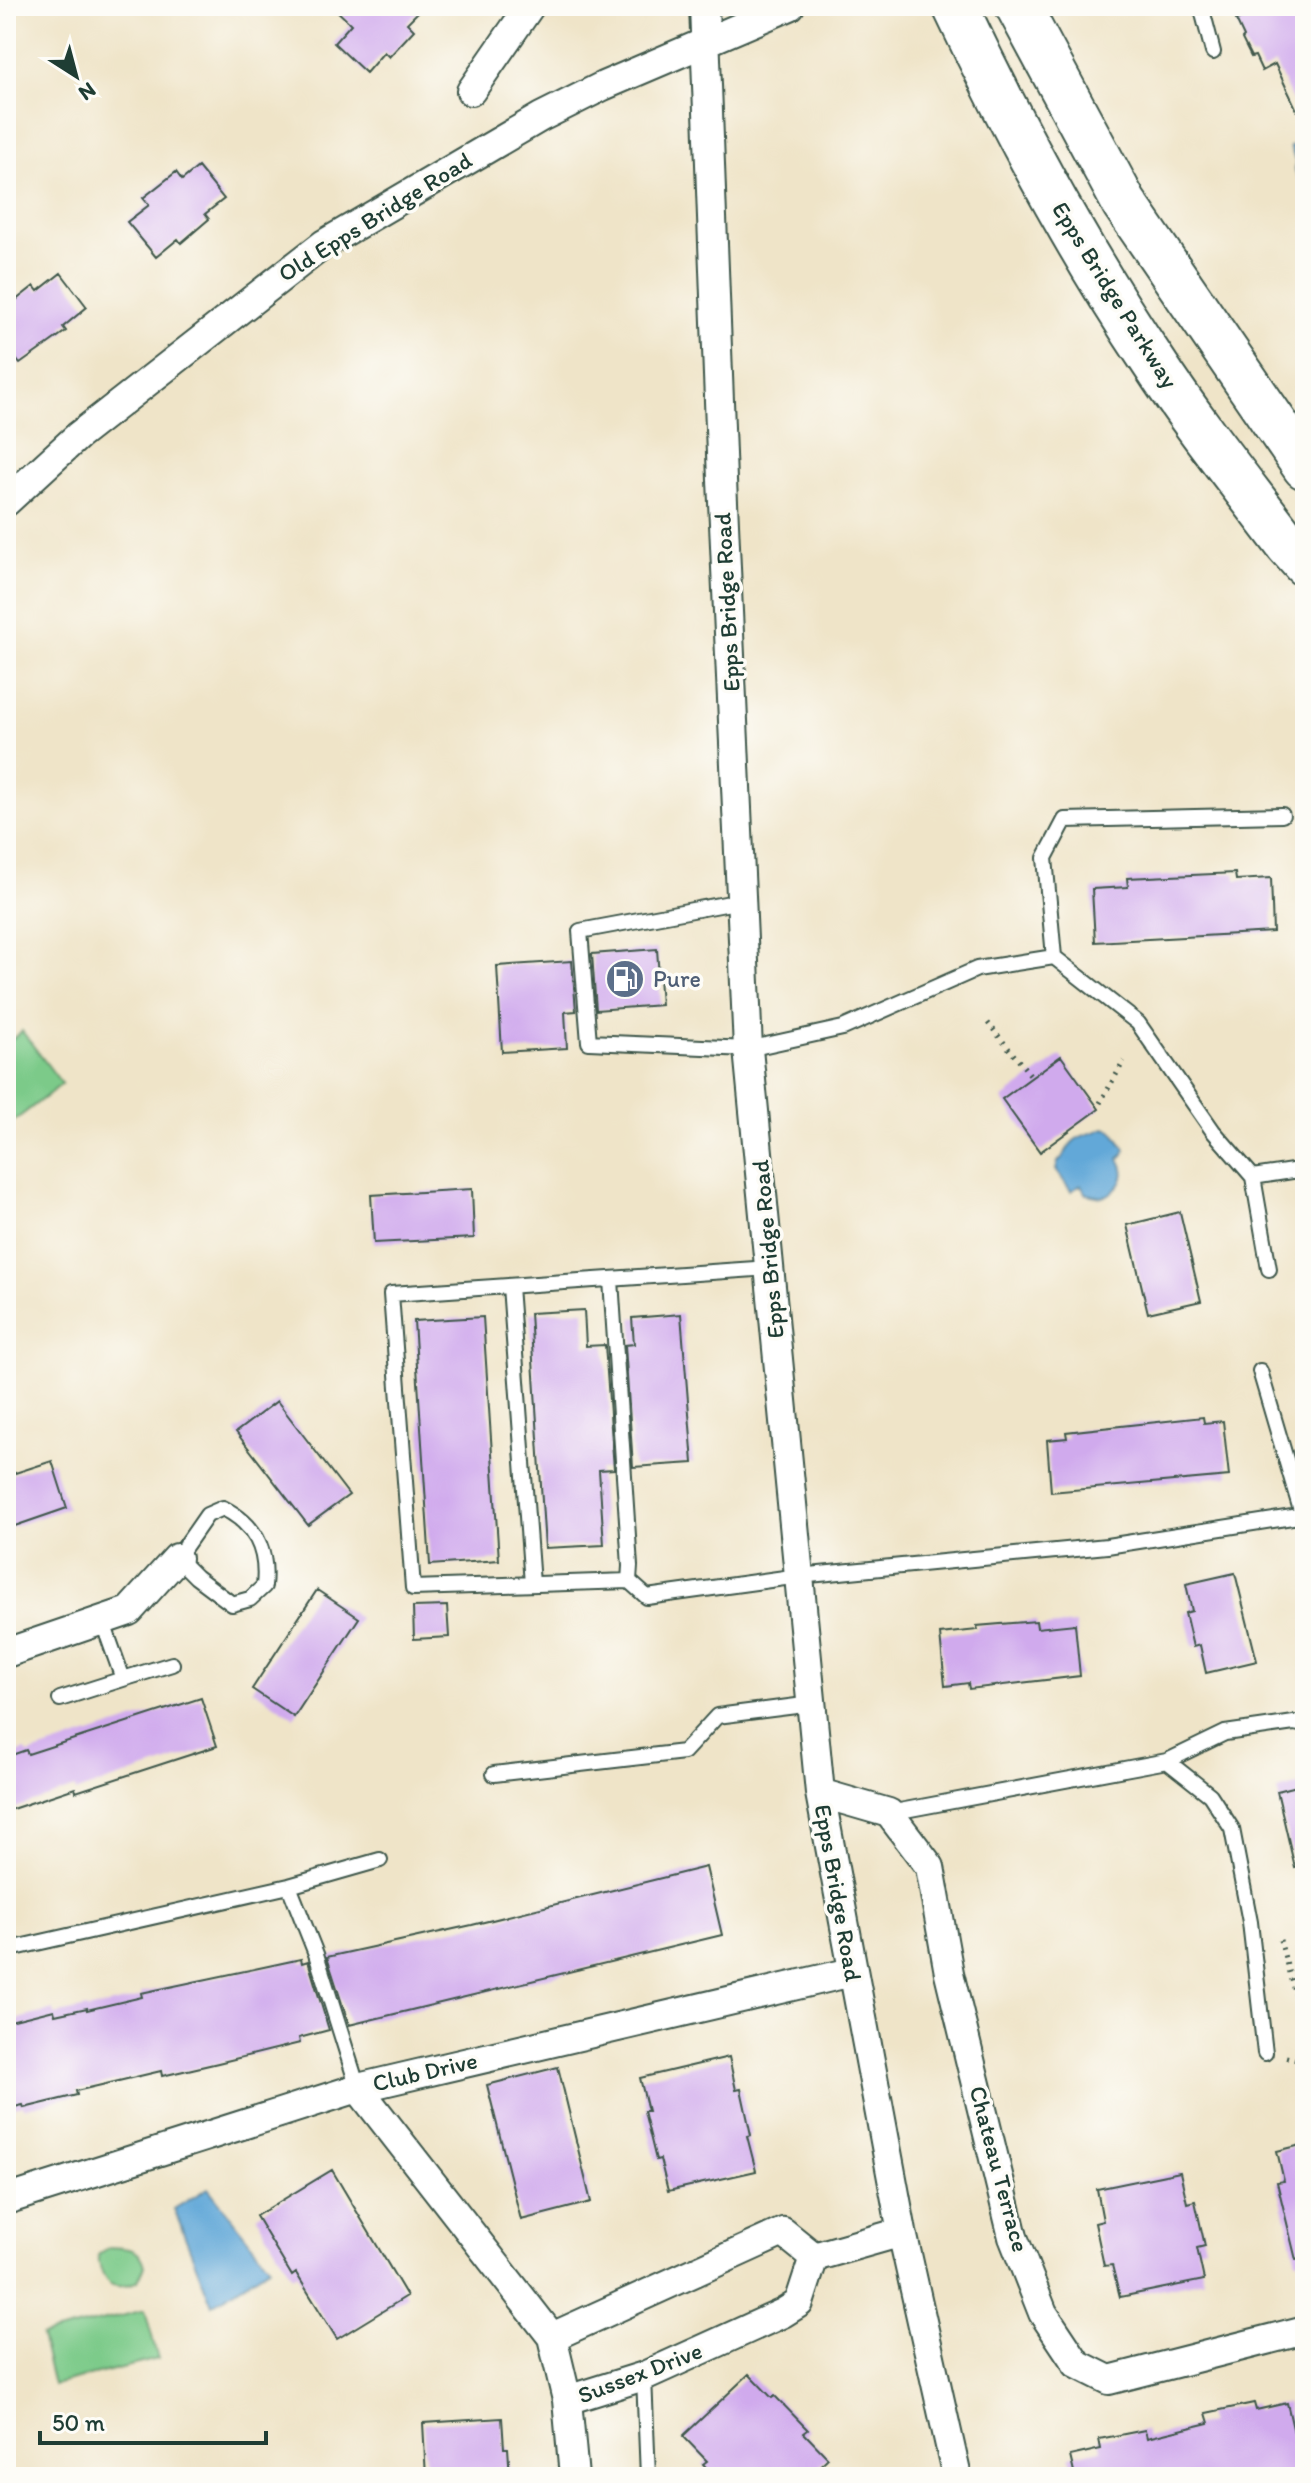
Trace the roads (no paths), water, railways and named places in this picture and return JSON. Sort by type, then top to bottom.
[{"type":"main road","name":"Epps Bridge Parkway","points":[[955,6],[990,81],[1077,240],[1147,352],[1305,564]]},
{"type":"main road","points":[[1031,18],[1124,203],[1305,467]]},
{"type":"street","points":[[471,91],[530,6]]},
{"type":"street","name":"Epps Bridge Road","points":[[704,6],[722,496],[748,1049],[820,1793],[902,2232],[957,2477]]},
{"type":"street","name":"Old Epps Bridge Road","points":[[6,502],[78,436],[324,244],[541,117],[603,86],[790,6]]},
{"type":"street","points":[[6,1653],[129,1611],[177,1558]]},
{"type":"street","points":[[820,1793],[889,1813]]},
{"type":"street","name":"Chateau Terrace","points":[[889,1813],[930,1867],[949,1973],[1013,2237],[1043,2313],[1077,2364],[1109,2380],[1305,2330]]},
{"type":"street","name":"Club Drive","points":[[6,2200],[358,2088],[852,1972]]},
{"type":"street","points":[[358,2088],[552,2337],[567,2400]]},
{"type":"street","points":[[552,2337],[783,2232],[814,2257],[902,2232]]},
{"type":"street","name":"Sussex Drive","points":[[574,2477],[567,2400],[644,2376],[783,2313],[799,2303],[814,2257]]},
{"type":"lane","points":[[1201,6],[1213,52]]},
{"type":"lane","points":[[1269,1269],[1253,1177],[1213,1131],[1138,1023],[1054,957],[1045,858],[1065,820],[1282,815]]},
{"type":"lane","points":[[741,901],[580,931],[589,1042],[748,1049],[843,1028],[977,969],[1054,957]]},
{"type":"lane","points":[[1253,1177],[1305,1169]]},
{"type":"lane","points":[[770,1268],[391,1294],[413,1588],[629,1581],[647,1597],[799,1576],[1107,1546],[1304,1518],[1260,1371]]},
{"type":"lane","points":[[611,1280],[629,1581]]},
{"type":"lane","points":[[510,1286],[532,1584]]},
{"type":"lane","points":[[223,1508],[244,1519],[264,1553],[264,1586],[250,1599],[232,1604],[177,1558],[207,1515],[223,1508]]},
{"type":"lane","points":[[102,1620],[123,1679]]},
{"type":"lane","points":[[60,1699],[172,1664]]},
{"type":"lane","points":[[494,1774],[684,1752],[717,1716],[812,1704]]},
{"type":"lane","points":[[889,1813],[1167,1761],[1225,1733],[1294,1723],[1305,1725]]},
{"type":"lane","points":[[1167,1761],[1210,1795],[1232,1829],[1250,1922],[1265,2053]]},
{"type":"lane","points":[[6,1950],[289,1886],[380,1860]]},
{"type":"lane","points":[[289,1886],[316,1954],[358,2088]]},
{"type":"lane","points":[[644,2376],[648,2477]]},
{"type":"water","points":[[1305,139],[1305,188],[1294,170],[1296,162],[1290,147]]},
{"type":"water","points":[[1104,1128],[1112,1130],[1125,1149],[1119,1159],[1124,1171],[1121,1182],[1114,1191],[1102,1197],[1087,1194],[1081,1185],[1071,1191],[1056,1170],[1058,1162],[1077,1138]]},
{"type":"water","points":[[208,2188],[270,2267],[212,2305],[174,2209]]},
{"type":"place","name":"Pure","points":[[625,979]]}]
